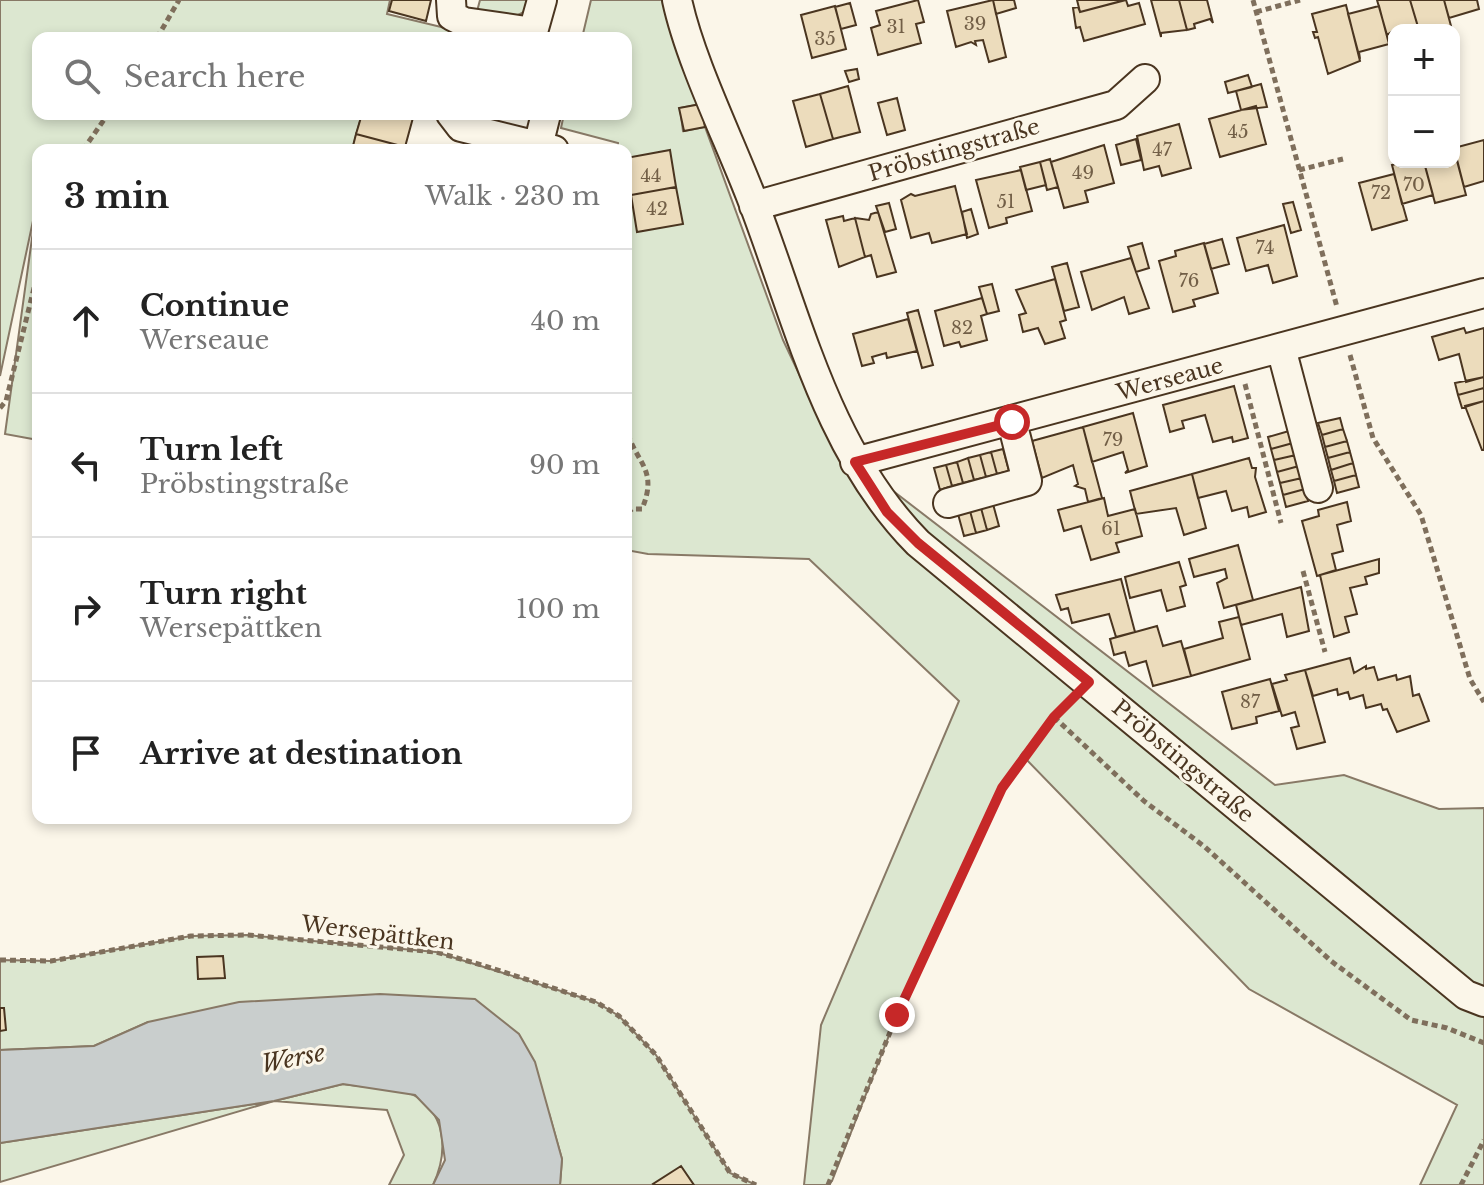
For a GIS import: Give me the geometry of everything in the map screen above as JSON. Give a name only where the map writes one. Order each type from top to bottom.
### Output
[{"type":"street","points":[[451,0],[452,16],[471,31]]},
{"type":"street","points":[[542,0],[544,32]]},
{"type":"street","name":"Pröbstingstraße","points":[[677,0],[821,388],[855,462],[887,512],[918,543],[1466,995],[1484,1002]]},
{"type":"street","name":"Pröbstingstraße","points":[[754,206],[1116,105],[1145,79]]},
{"type":"street","points":[[456,120],[461,127],[530,144]]},
{"type":"street","points":[[546,120],[546,144]]},
{"type":"street","name":"Werseaue","points":[[855,462],[1484,293]]},
{"type":"street","points":[[1281,348],[1318,488]]},
{"type":"street","points":[[948,503],[1027,481],[1012,422]]},
{"type":"path","points":[[160,32],[179,0]]},
{"type":"path","points":[[1253,0],[1373,438],[1421,515],[1470,679],[1484,702]]},
{"type":"path","points":[[1256,12],[1300,0]]},
{"type":"path","points":[[87,144],[104,120]]},
{"type":"path","points":[[1299,170],[1343,159]]},
{"type":"path","points":[[0,408],[6,401],[32,296]]},
{"type":"path","points":[[1239,360],[1281,523]]},
{"type":"path","points":[[632,439],[645,464],[650,489],[642,509],[632,509]]},
{"type":"path","points":[[1303,571],[1325,652]]},
{"type":"path","points":[[828,1185],[897,1015],[1002,788],[1054,717],[1089,682]]},
{"type":"path","points":[[1054,717],[1144,801],[1205,847],[1331,961],[1411,1020],[1447,1028],[1484,1043]]},
{"type":"path","name":"Wersepättken","points":[[0,960],[51,961],[191,936],[247,935],[436,952],[485,966],[596,1002],[619,1016],[656,1055],[730,1173],[756,1185]]},
{"type":"path","points":[[1461,1185],[1484,1140]]},
{"type":"green space","points":[[0,0],[390,0],[387,14],[462,32],[32,32],[32,120],[360,120],[354,144],[32,144],[32,226],[0,376]]},
{"type":"green space","points":[[480,0],[538,0],[517,16],[493,20],[475,19]]},
{"type":"green space","points":[[591,0],[664,0],[701,104],[680,108],[683,131],[705,127],[783,340],[826,431],[888,487],[1275,785],[1344,775],[1439,809],[1484,808],[1484,1185],[1420,1185],[1457,1105],[1249,989],[1023,756],[1002,789],[897,1015],[832,1181],[828,1185],[804,1185],[821,1025],[959,701],[809,559],[632,551],[632,144],[618,144],[561,128],[563,120],[632,120],[632,32],[583,32]]},
{"type":"green space","points":[[32,238],[32,439],[5,434]]},
{"type":"green space","points":[[247,935],[436,952],[596,1002],[619,1016],[656,1055],[730,1173],[756,1185],[560,1185],[562,1159],[549,1113],[148,1022],[94,1046],[0,1050],[0,960],[51,961],[191,936]]},
{"type":"green space","points":[[343,1084],[392,1090],[417,1097],[435,1115],[442,1138],[441,1162],[433,1185],[389,1185],[404,1155],[387,1110],[274,1101]]},
{"type":"green space","points":[[274,1101],[0,1182],[0,1143]]},
{"type":"water","name":"Werse","points":[[380,994],[475,999],[519,1034],[535,1062],[562,1159],[560,1185],[433,1185],[445,1160],[439,1120],[415,1095],[343,1084],[274,1101],[0,1143],[0,1050],[94,1046],[148,1022],[239,1002]]},
{"type":"building","points":[[392,0],[431,0],[426,21],[389,11]]},
{"type":"building","points":[[918,0],[924,22],[916,24],[921,43],[878,55],[871,28],[880,25],[876,11]]},
{"type":"building","points":[[993,0],[1014,0],[1016,8],[996,14]]},
{"type":"building","points":[[993,0],[1006,57],[989,62],[983,40],[975,41],[976,45],[971,42],[956,47],[947,11]]},
{"type":"building","points":[[1077,0],[1125,0],[1080,12]]},
{"type":"building","points":[[1126,0],[1128,6],[1139,3],[1145,24],[1084,41],[1080,27],[1076,28],[1073,8],[1078,7],[1080,12]]},
{"type":"building","points":[[1151,0],[1179,0],[1187,30],[1161,33],[1161,37]]},
{"type":"building","points":[[1179,0],[1207,0],[1213,23],[1210,19],[1187,30]]},
{"type":"building","points":[[1377,0],[1410,0],[1417,24],[1388,24],[1387,35]]},
{"type":"building","points":[[1410,0],[1444,0],[1450,24],[1417,24]]},
{"type":"building","points":[[1444,0],[1477,0],[1479,9],[1449,18]]},
{"type":"building","points":[[850,3],[856,25],[841,29],[835,7]]},
{"type":"building","points":[[1346,5],[1360,61],[1328,74],[1318,37],[1315,38],[1313,32],[1317,32],[1312,14]]},
{"type":"building","points":[[835,6],[846,49],[812,58],[801,15]]},
{"type":"building","points":[[1379,6],[1388,44],[1359,52],[1360,59],[1348,14]]},
{"type":"building","points":[[857,69],[859,79],[849,82],[845,71]]},
{"type":"building","points":[[1248,75],[1252,87],[1228,93],[1225,82]]},
{"type":"building","points":[[1261,84],[1267,107],[1241,110],[1236,91]]},
{"type":"building","points":[[848,86],[860,132],[833,139],[820,94]]},
{"type":"building","points":[[820,94],[833,139],[806,147],[793,101]]},
{"type":"building","points":[[897,98],[905,130],[887,135],[878,103]]},
{"type":"building","points":[[701,104],[705,127],[684,131],[679,108]]},
{"type":"building","points":[[1256,106],[1266,144],[1220,157],[1209,119]]},
{"type":"building","points":[[360,120],[412,120],[406,144],[356,134]]},
{"type":"building","points":[[1179,124],[1191,168],[1162,176],[1159,166],[1144,170],[1137,136]]},
{"type":"building","points":[[356,134],[394,144],[354,144]]},
{"type":"building","points":[[1136,139],[1141,160],[1121,165],[1116,145]]},
{"type":"building","points":[[1484,140],[1484,181],[1464,187],[1459,168],[1460,146]]},
{"type":"building","points":[[1104,145],[1114,183],[1085,191],[1088,202],[1064,208],[1051,162]]},
{"type":"building","points":[[670,150],[676,187],[632,195],[632,157]]},
{"type":"building","points":[[1050,159],[1058,187],[1047,190],[1040,162]]},
{"type":"building","points":[[1040,162],[1046,185],[1026,190],[1020,167]]},
{"type":"building","points":[[1393,168],[1426,168],[1433,195],[1402,204]]},
{"type":"building","points":[[1426,168],[1459,168],[1466,195],[1435,203]]},
{"type":"building","points":[[1021,170],[1032,211],[1006,218],[1007,223],[989,228],[976,180]]},
{"type":"building","points":[[1394,174],[1407,220],[1372,230],[1359,183]]},
{"type":"building","points":[[955,186],[967,234],[932,243],[929,233],[911,238],[901,200],[911,194],[915,196]]},
{"type":"building","points":[[676,187],[683,224],[637,232],[632,195]]},
{"type":"building","points":[[1293,202],[1301,230],[1291,233],[1283,204]]},
{"type":"building","points":[[889,203],[896,229],[885,232],[876,206]]},
{"type":"building","points":[[971,209],[978,234],[967,238],[962,212]]},
{"type":"building","points":[[878,212],[896,272],[877,277],[871,255],[865,257],[855,218],[869,220],[871,214]]},
{"type":"building","points":[[843,216],[844,221],[855,218],[865,257],[839,267],[826,220]]},
{"type":"building","points":[[1284,225],[1297,276],[1273,283],[1268,265],[1246,271],[1237,238]]},
{"type":"building","points":[[1222,239],[1229,264],[1211,269],[1204,244]]},
{"type":"building","points":[[1142,243],[1149,268],[1136,272],[1128,247]]},
{"type":"building","points":[[1204,243],[1218,293],[1193,300],[1195,306],[1173,312],[1159,261],[1176,256],[1175,251]]},
{"type":"building","points":[[1131,258],[1149,308],[1129,314],[1124,297],[1092,310],[1081,272]]},
{"type":"building","points":[[1067,263],[1079,307],[1064,311],[1052,267]]},
{"type":"building","points":[[1055,279],[1066,320],[1060,322],[1065,338],[1045,344],[1038,328],[1023,332],[1019,315],[1026,313],[1016,290]]},
{"type":"building","points":[[992,284],[999,311],[987,314],[979,287]]},
{"type":"building","points":[[982,298],[987,314],[981,316],[987,340],[961,347],[959,342],[944,346],[935,311]]},
{"type":"building","points":[[918,310],[933,365],[922,368],[907,313]]},
{"type":"building","points":[[908,319],[917,351],[887,358],[886,353],[872,357],[874,363],[862,366],[853,334]]},
{"type":"building","points":[[1464,328],[1466,333],[1484,328],[1484,377],[1466,382],[1459,354],[1439,360],[1432,337]]},
{"type":"building","points":[[1484,377],[1484,388],[1458,395],[1455,383]]},
{"type":"building","points":[[1234,386],[1248,438],[1233,442],[1232,437],[1213,442],[1205,415],[1182,421],[1184,428],[1170,432],[1163,405]]},
{"type":"building","points":[[1484,388],[1484,401],[1462,408],[1458,395]]},
{"type":"building","points":[[1484,401],[1484,450],[1482,450],[1465,406]]},
{"type":"building","points":[[1133,413],[1147,466],[1125,473],[1128,470],[1123,452],[1092,462],[1083,427]]},
{"type":"building","points":[[1340,418],[1343,429],[1322,435],[1318,423]]},
{"type":"building","points":[[1083,427],[1102,498],[1088,502],[1085,489],[1075,486],[1078,484],[1073,465],[1042,478],[1032,441]]},
{"type":"building","points":[[1343,429],[1347,441],[1325,447],[1322,435]]},
{"type":"building","points":[[1289,431],[1293,443],[1271,449],[1268,437]]},
{"type":"building","points":[[1347,441],[1350,452],[1328,458],[1325,447]]},
{"type":"building","points":[[1293,443],[1296,455],[1274,460],[1271,449]]},
{"type":"building","points":[[1003,449],[1009,471],[997,474],[991,452]]},
{"type":"building","points":[[991,452],[997,474],[986,477],[980,455]]},
{"type":"building","points":[[1350,452],[1353,463],[1331,470],[1328,458]]},
{"type":"building","points":[[980,455],[986,477],[974,480],[968,458]]},
{"type":"building","points":[[1296,455],[1299,466],[1277,472],[1274,460]]},
{"type":"building","points":[[968,458],[974,480],[963,483],[957,462]]},
{"type":"building","points":[[1249,458],[1252,468],[1256,468],[1255,477],[1266,512],[1249,517],[1247,507],[1232,511],[1226,491],[1198,498],[1192,474]]},
{"type":"building","points":[[957,462],[963,483],[952,486],[946,465]]},
{"type":"building","points":[[1353,463],[1356,475],[1334,481],[1331,470]]},
{"type":"building","points":[[946,465],[952,486],[940,490],[934,468]]},
{"type":"building","points":[[1299,466],[1302,478],[1280,483],[1277,472]]},
{"type":"building","points":[[1192,474],[1206,528],[1184,535],[1176,508],[1136,514],[1130,491]]},
{"type":"building","points":[[1356,475],[1359,487],[1337,493],[1334,481]]},
{"type":"building","points":[[1302,478],[1305,489],[1283,495],[1280,483]]},
{"type":"building","points":[[1305,489],[1308,501],[1286,507],[1283,495]]},
{"type":"building","points":[[1104,498],[1108,516],[1135,509],[1142,536],[1116,543],[1119,552],[1091,560],[1081,526],[1064,531],[1058,510]]},
{"type":"building","points":[[1347,502],[1351,521],[1337,525],[1343,551],[1332,554],[1336,570],[1317,576],[1302,521],[1319,516],[1318,510]]},
{"type":"building","points":[[993,504],[999,526],[987,530],[981,508]]},
{"type":"building","points":[[981,508],[987,530],[976,533],[970,511]]},
{"type":"building","points":[[970,511],[976,533],[964,536],[958,514]]},
{"type":"building","points":[[1238,545],[1253,600],[1224,608],[1217,583],[1227,578],[1225,569],[1194,577],[1189,559]]},
{"type":"building","points":[[1379,559],[1379,573],[1365,577],[1367,584],[1350,588],[1357,614],[1345,617],[1349,632],[1334,637],[1320,575]]},
{"type":"building","points":[[1179,562],[1186,585],[1180,587],[1185,606],[1167,611],[1161,590],[1130,598],[1125,577]]},
{"type":"building","points":[[1121,579],[1135,632],[1116,637],[1109,614],[1072,623],[1068,608],[1061,610],[1056,595]]},
{"type":"building","points":[[1301,587],[1309,631],[1287,637],[1282,614],[1241,625],[1236,605]]},
{"type":"building","points":[[1239,617],[1250,659],[1191,676],[1184,649],[1223,638],[1219,622]]},
{"type":"building","points":[[1157,626],[1163,646],[1181,641],[1191,676],[1153,686],[1146,661],[1129,666],[1125,652],[1114,655],[1110,639]]},
{"type":"building","points":[[1350,658],[1354,673],[1366,666],[1366,669],[1374,667],[1378,680],[1396,675],[1397,680],[1410,676],[1413,696],[1419,694],[1429,721],[1397,732],[1387,709],[1383,710],[1381,704],[1366,708],[1363,695],[1350,699],[1348,692],[1338,695],[1337,689],[1313,696],[1305,670]]},
{"type":"building","points":[[1305,670],[1325,742],[1297,749],[1291,728],[1299,726],[1295,712],[1282,716],[1272,684],[1287,680],[1285,675]]},
{"type":"building","points":[[1270,679],[1279,711],[1256,717],[1257,723],[1232,729],[1222,692]]},
{"type":"building","points":[[223,956],[225,978],[198,979],[197,957]]},
{"type":"building","points":[[0,1008],[4,1008],[6,1030],[0,1031]]},
{"type":"building","points":[[681,1166],[694,1185],[653,1184]]},
{"type":"route","points":[[897,1015],[1002,788],[1023,755],[1054,717],[1089,682],[918,543],[887,512],[855,462],[1012,422]]}]
